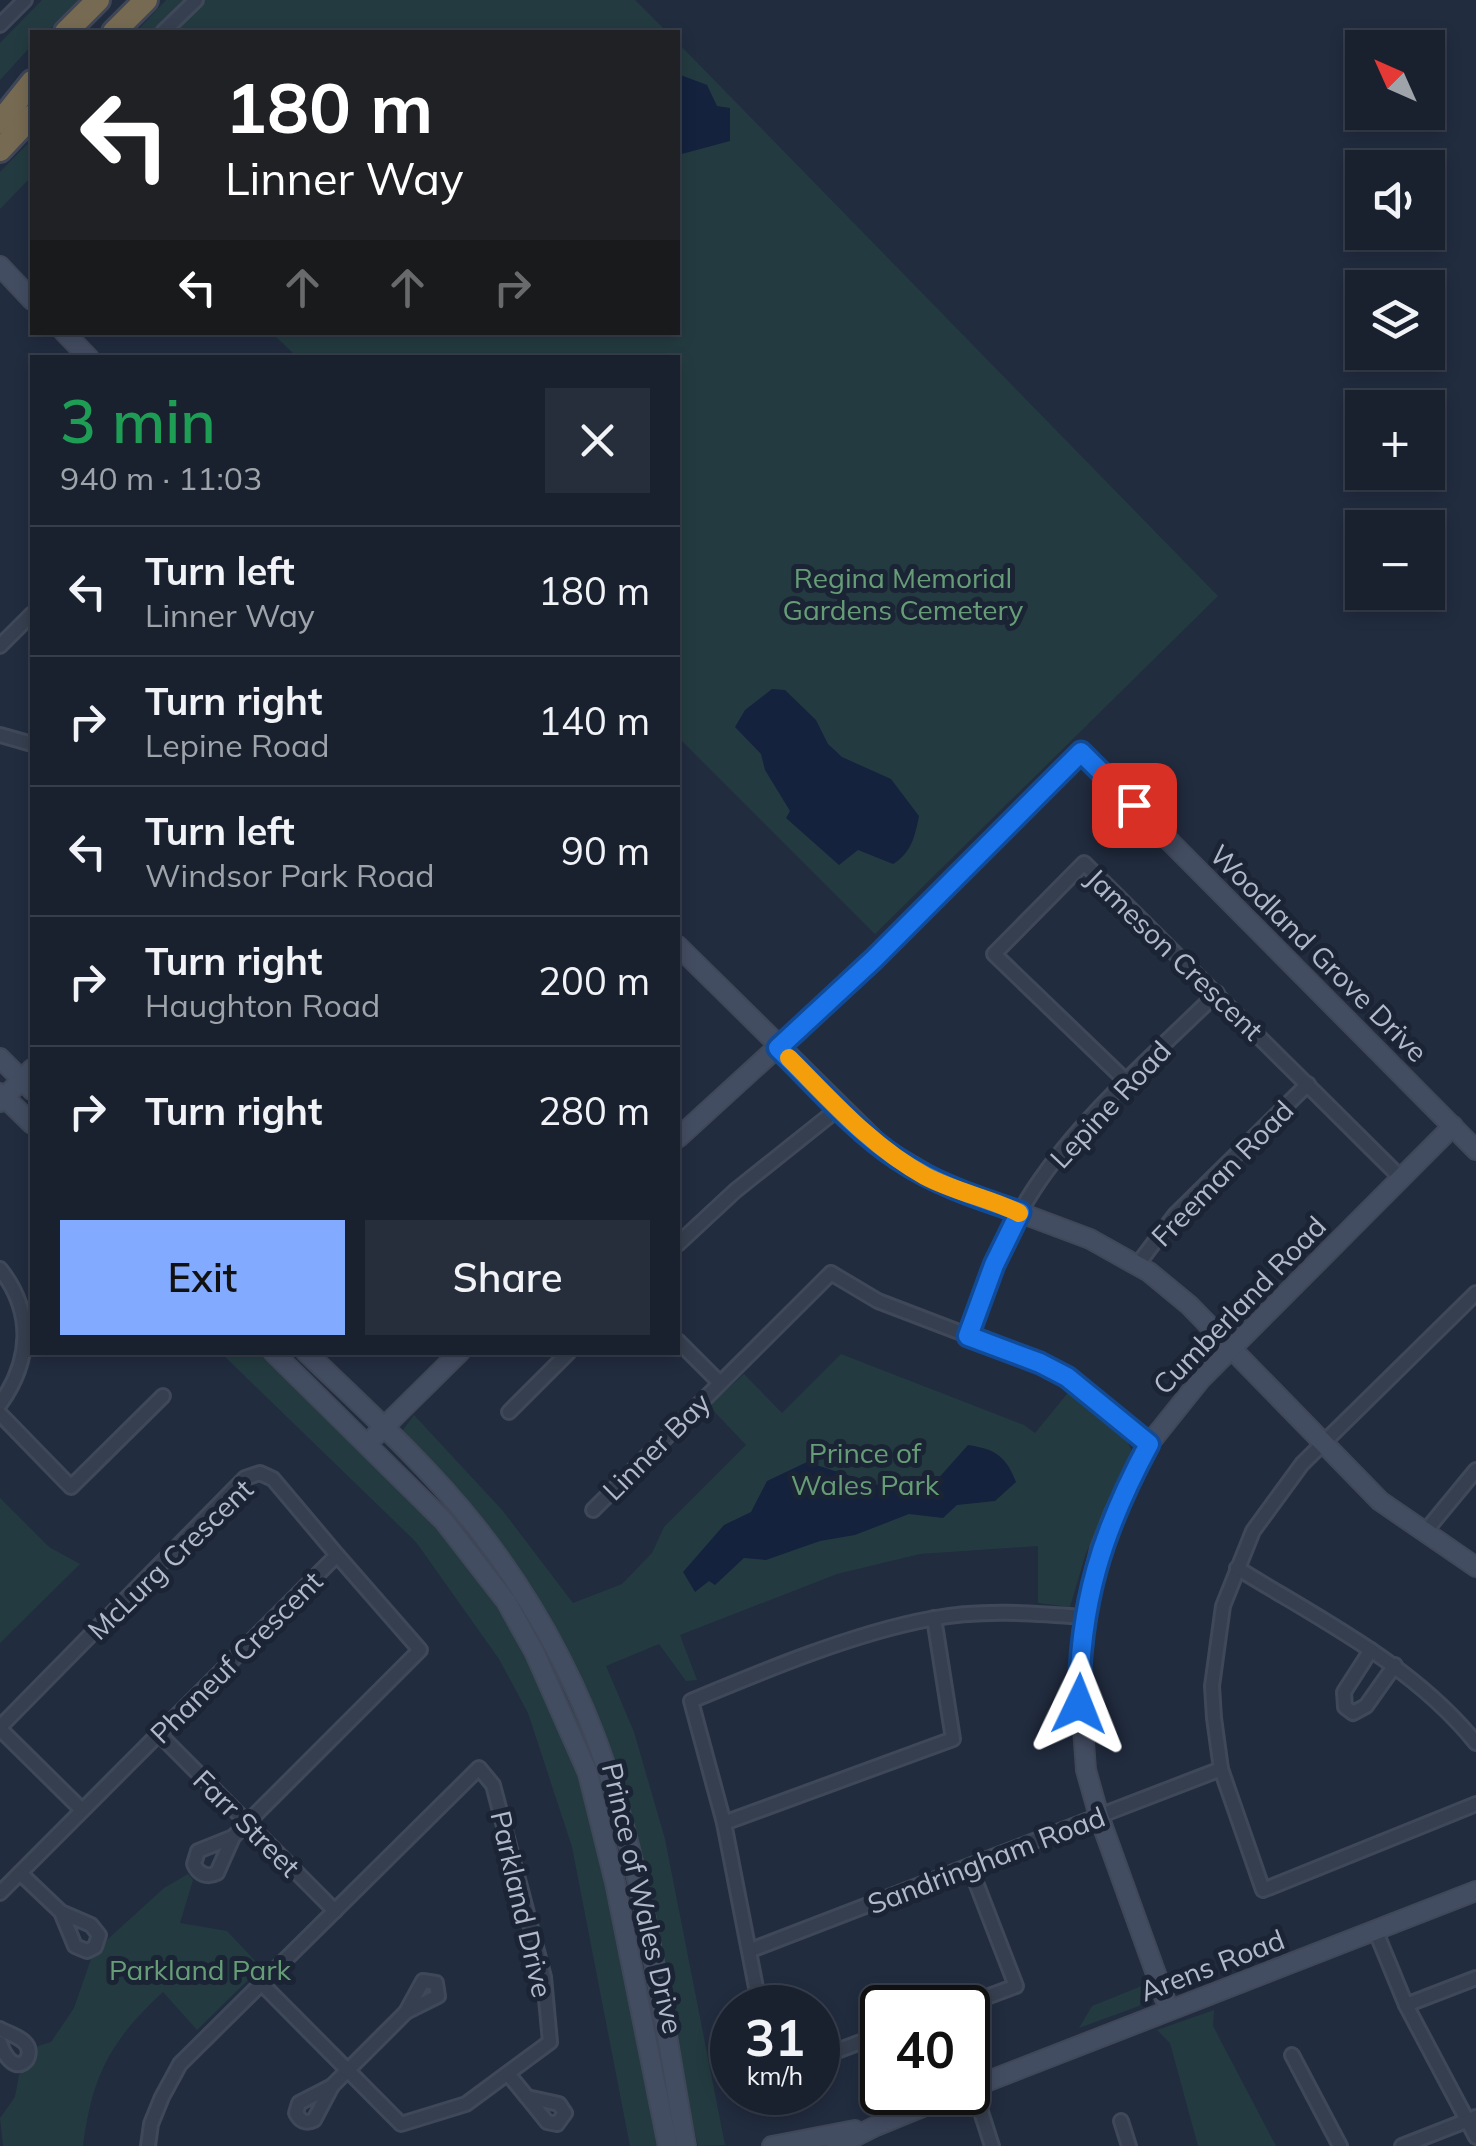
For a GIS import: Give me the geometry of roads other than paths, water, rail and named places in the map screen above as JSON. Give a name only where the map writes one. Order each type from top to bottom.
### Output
[{"type":"highway","points":[[116,30],[146,0]]},
{"type":"highway","points":[[71,30],[92,6]]},
{"type":"highway","points":[[0,102],[30,70]]},
{"type":"highway","points":[[0,122],[30,84]]},
{"type":"highway","points":[[0,150],[30,118]]},
{"type":"street","points":[[0,25],[25,0]]},
{"type":"street","points":[[165,30],[196,0]]},
{"type":"street","points":[[0,266],[30,298]]},
{"type":"street","points":[[67,335],[86,355]]},
{"type":"street","points":[[0,646],[30,616]]},
{"type":"street","points":[[0,735],[30,743]]},
{"type":"street","name":"Woodland Grove Drive","points":[[778,1048],[874,959],[1081,752],[1476,1150]]},
{"type":"street","name":"Jameson Crescent","points":[[1127,1082],[994,954],[1084,863],[1401,1178]]},
{"type":"street","points":[[680,948],[868,1137],[912,1168],[957,1190],[1090,1240],[1138,1264],[1176,1293],[1380,1501],[1476,1567]]},
{"type":"street","name":"Lepine Road","points":[[968,1336],[994,1265],[1020,1212],[1058,1155],[1217,993]]},
{"type":"street","points":[[680,1136],[778,1048]]},
{"type":"street","points":[[0,1058],[29,1079],[2,1098],[30,1122]]},
{"type":"street","name":"Freeman Road","points":[[1138,1264],[1176,1215],[1308,1084]]},
{"type":"street","points":[[680,1242],[735,1191],[839,1108]]},
{"type":"street","name":"Cumberland Road","points":[[1169,2010],[1099,1816],[1081,1734],[1079,1672],[1084,1617],[1108,1527],[1149,1444],[1230,1347],[1453,1126]]},
{"type":"street","points":[[0,1268],[16,1294],[30,1332],[23,1362],[0,1404]]},
{"type":"street","name":"Linner Bay","points":[[593,1510],[831,1273],[878,1301],[968,1336]]},
{"type":"street","points":[[1476,1293],[1322,1444],[1273,1501],[1253,1531],[1223,1606],[1212,1686],[1221,1769],[1263,1890],[1476,1804]]},
{"type":"street","points":[[968,1336],[1067,1377],[1149,1444]]},
{"type":"street","points":[[680,1343],[720,1383]]},
{"type":"street","name":"Prince of Wales Drive","points":[[275,1355],[368,1443],[476,1559],[506,1601],[558,1701],[588,1773],[615,1882],[668,2146]]},
{"type":"street","name":"Prince of Wales Drive","points":[[309,1355],[476,1527],[542,1626],[579,1696],[606,1768],[630,1854],[686,2146]]},
{"type":"street","points":[[368,1443],[457,1355]]},
{"type":"street","points":[[509,1412],[566,1355]]},
{"type":"street","points":[[0,1414],[71,1486],[163,1396]]},
{"type":"street","points":[[1424,1533],[1476,1470]]},
{"type":"street","name":"McLurg Crescent","points":[[0,1728],[246,1478],[260,1473],[273,1479],[337,1556]]},
{"type":"street","name":"Phaneuf Crescent","points":[[0,1893],[337,1556],[420,1650],[247,1823]]},
{"type":"street","points":[[1237,1568],[1394,1665],[1459,1722],[1476,1743]]},
{"type":"street","points":[[756,1985],[724,1823],[690,1701],[882,1629],[934,1618],[1030,1613],[1084,1617]]},
{"type":"street","points":[[724,1823],[953,1740],[934,1618]]},
{"type":"street","points":[[1371,1650],[1344,1692],[1346,1707],[1354,1713],[1366,1706],[1394,1665]]},
{"type":"street","points":[[0,1728],[82,1810]]},
{"type":"street","name":"Farr Street","points":[[159,1734],[335,1910]]},
{"type":"street","name":"Parkland Drive","points":[[148,2146],[151,2124],[180,2064],[260,1983],[479,1768],[493,1785],[544,1977],[550,2042],[466,2104],[401,2124],[260,1983]]},
{"type":"street","name":"Sandringham Road","points":[[750,1950],[1221,1769]]},
{"type":"street","points":[[233,1837],[247,1823]]},
{"type":"street","points":[[970,1867],[1016,1986],[990,1996]]},
{"type":"street","points":[[20,1873],[61,1912]]},
{"type":"street","name":"Arens Road","points":[[990,2080],[1476,1891]]},
{"type":"street","points":[[1376,1932],[1406,2006],[1471,2119],[1476,2136]]},
{"type":"street","points":[[1406,2006],[1476,1978]]},
{"type":"street","points":[[332,2086],[406,2012]]},
{"type":"street","points":[[0,2029],[26,2044],[27,2060],[16,2065],[8,2062],[0,2042]]},
{"type":"street","points":[[1292,2055],[1340,2146]]},
{"type":"street","points":[[508,2074],[527,2097]]},
{"type":"street","name":"Arens Road","points":[[836,2146],[903,2115]]},
{"type":"street","points":[[978,2115],[992,2146]]},
{"type":"street","points":[[1402,2146],[1471,2119]]},
{"type":"street","points":[[1122,2121],[1130,2146]]},
{"type":"street","name":"Arens Road","points":[[772,2146],[876,2126]]},
{"type":"water","points":[[680,75],[707,85],[717,106],[730,108],[730,141],[680,154]]},
{"type":"water","points":[[772,689],[785,690],[816,720],[828,744],[842,757],[891,779],[919,816],[911,844],[899,860],[893,864],[858,850],[839,865],[786,818],[790,811],[765,770],[761,754],[735,727],[745,710]]},
{"type":"water","points":[[968,1445],[998,1455],[1012,1473],[1016,1482],[995,1501],[957,1505],[943,1518],[909,1514],[855,1535],[820,1541],[766,1560],[744,1558],[715,1585],[709,1581],[695,1592],[683,1572],[724,1525],[751,1512],[767,1481],[807,1462],[906,1494],[928,1490]]},
{"type":"park label","name":"Regina Memorial Gardens Cemetery","points":[[903,593]]},
{"type":"park label","name":"Prince of Wales Park","points":[[865,1468]]},
{"type":"park label","name":"Parkland Park","points":[[200,1969]]}]
